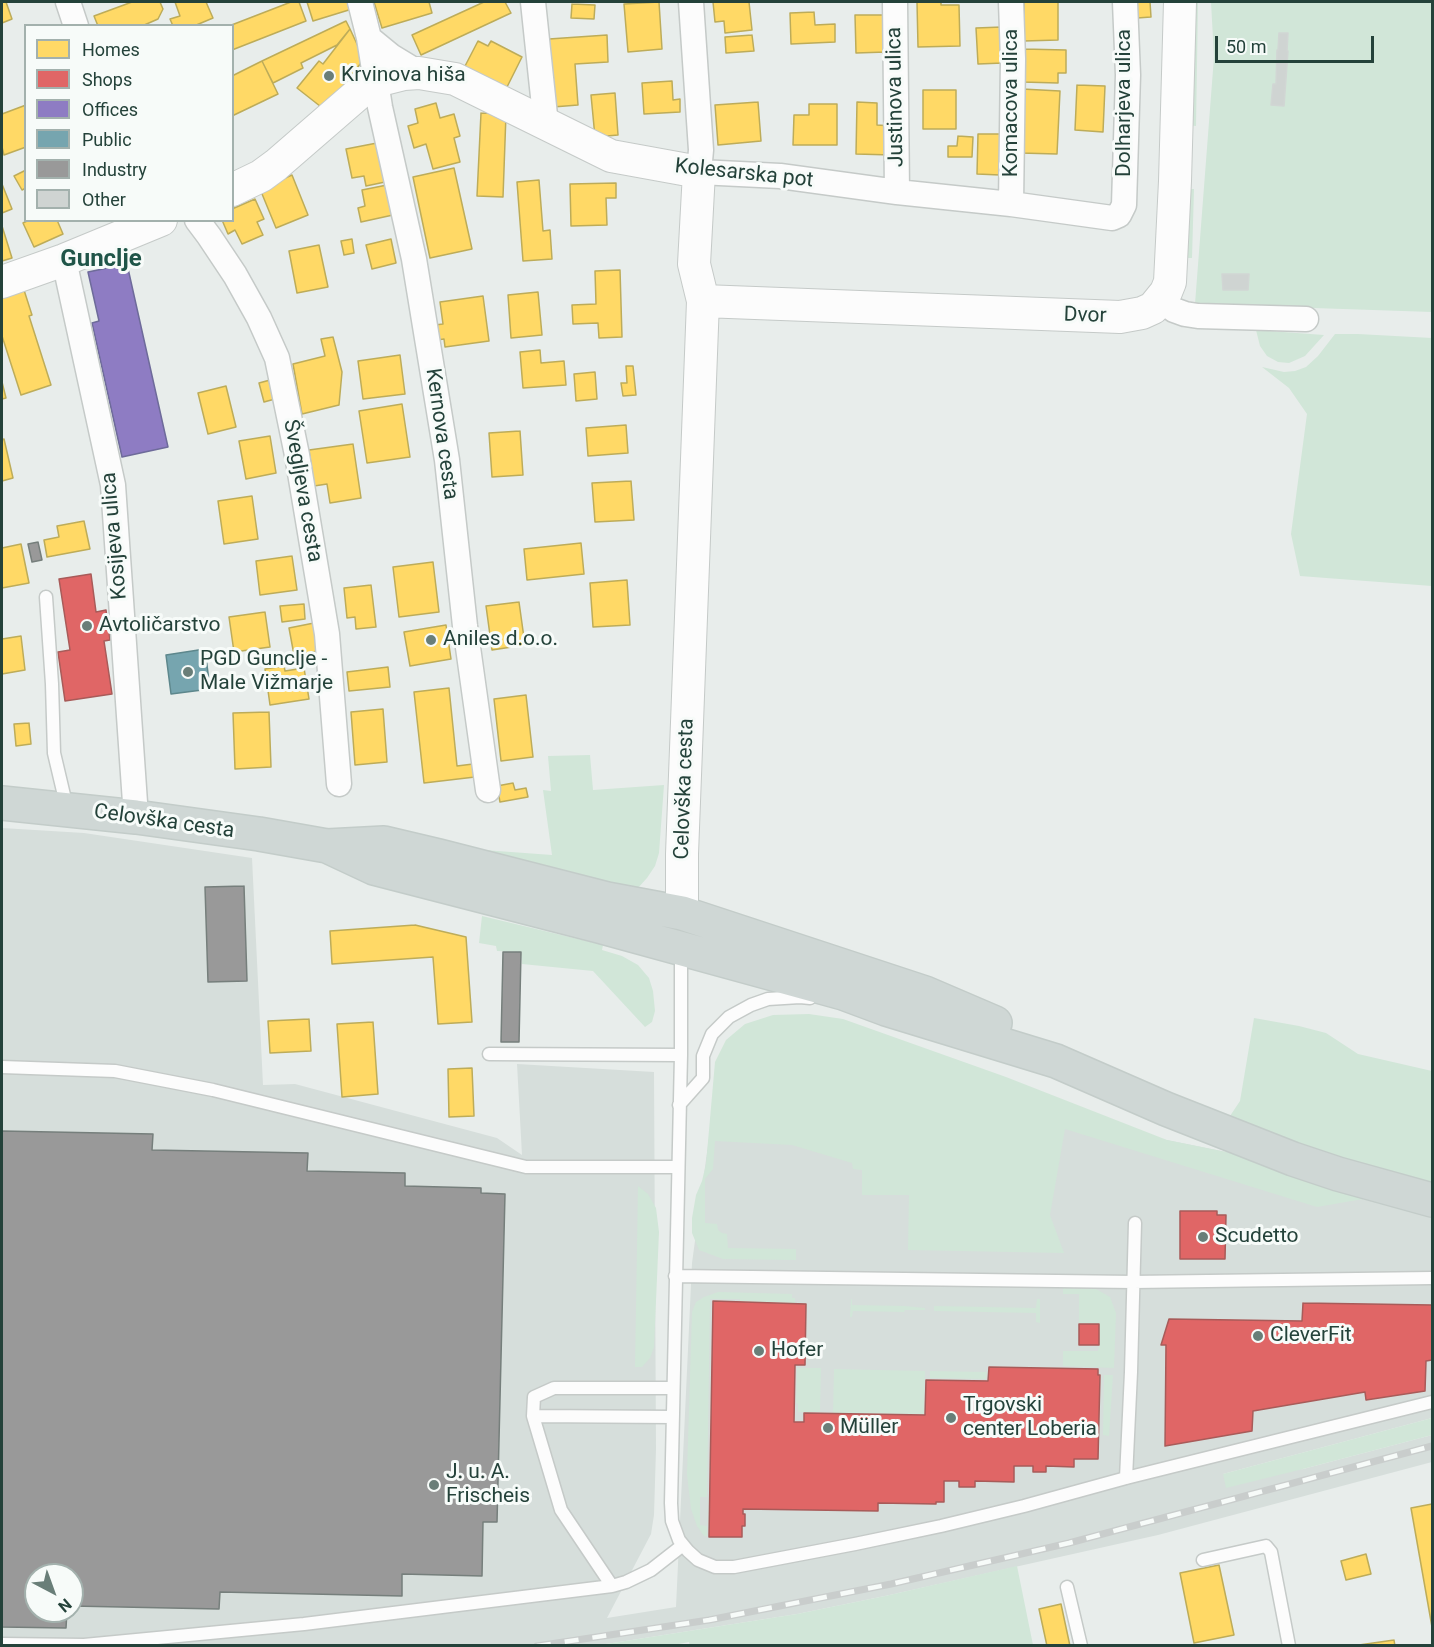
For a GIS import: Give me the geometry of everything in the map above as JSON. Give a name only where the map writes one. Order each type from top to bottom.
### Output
[{"type":"main road","name":"Celovška cesta","points":[[2,803],[136,817],[327,846],[384,843],[607,899],[682,913]]},
{"type":"main road","name":"Celovška cesta","points":[[327,846],[374,868],[843,993],[886,1009],[1056,1061]]},
{"type":"main road","points":[[681,948],[682,913],[925,993],[1019,1034],[1056,1061],[1166,1108],[1293,1159],[1432,1200]]},
{"type":"street","points":[[68,2],[75,24]]},
{"type":"street","name":"Kernova cesta","points":[[360,2],[369,38],[380,107],[414,259],[445,448],[465,626],[489,790]]},
{"type":"street","points":[[533,2],[546,125]]},
{"type":"street","points":[[691,2],[701,150],[699,172]]},
{"type":"street","name":"Justinova ulica","points":[[895,2],[897,192]]},
{"type":"street","name":"Komacova ulica","points":[[1011,2],[1013,59],[1011,204]]},
{"type":"street","name":"Dolharjeva ulica","points":[[1125,2],[1128,75],[1125,205]]},
{"type":"street","points":[[1180,2],[1170,282],[1161,300],[1174,310],[1198,316],[1306,319]]},
{"type":"street","points":[[369,38],[391,56],[419,73]]},
{"type":"street","name":"Kolesarska pot","points":[[376,81],[419,73],[455,79],[611,156],[699,172],[780,176],[1112,218],[1119,215],[1125,205]]},
{"type":"street","points":[[234,189],[261,176],[276,165],[376,81]]},
{"type":"street","name":"Celovška cesta","points":[[682,913],[682,854],[704,301],[694,264],[699,172]]},
{"type":"street","points":[[2,282],[158,222]]},
{"type":"street","name":"Švegljeva cesta","points":[[198,222],[235,275],[259,318],[277,358],[297,455],[327,634],[339,784]]},
{"type":"street","name":"Kosijeva ulica","points":[[64,260],[113,485],[136,817]]},
{"type":"street","name":"Dvor","points":[[704,301],[1120,317],[1142,313],[1153,308],[1161,300]]},
{"type":"lane","points":[[46,597],[54,753],[67,809]]},
{"type":"lane","points":[[681,948],[681,1055],[671,1512],[675,1531],[683,1545],[694,1557],[715,1567],[734,1567],[855,1544],[1024,1506],[1125,1478],[1432,1402]]},
{"type":"lane","points":[[679,1105],[703,1078],[703,1056],[711,1034],[729,1017],[768,999],[800,997],[818,1000]]},
{"type":"lane","points":[[847,1007],[867,1013],[886,1009]]},
{"type":"lane","points":[[489,1054],[681,1055]]},
{"type":"lane","points":[[2,1067],[115,1071],[213,1090],[526,1167],[677,1167]]},
{"type":"lane","points":[[1125,1478],[1131,1372],[1135,1223]]},
{"type":"lane","points":[[675,1276],[1133,1282],[1432,1278]]},
{"type":"lane","points":[[612,1586],[561,1510],[533,1416],[534,1397],[554,1388],[673,1388]]},
{"type":"lane","points":[[533,1416],[673,1417]]},
{"type":"lane","points":[[2,1644],[84,1645],[304,1624],[612,1586],[651,1570],[683,1545]]},
{"type":"lane","points":[[1203,1560],[1266,1546],[1271,1552],[1289,1646]]},
{"type":"lane","points":[[1066,1587],[1081,1646]]},
{"type":"shaded area","points":[[2,828],[84,833],[252,858],[263,1085],[295,1084],[497,1138],[522,1155],[517,1064],[654,1072],[656,1449],[654,1515],[651,1534],[607,1618],[676,1607],[692,1263],[719,1064],[1167,1140],[1246,1156],[1363,1199],[1432,1217],[1432,1418],[1223,1474],[1303,1469],[1432,1435],[1432,1462],[1158,1535],[885,1596],[797,1614],[600,1645],[2,1645]]},
{"type":"green space","points":[[1191,2],[1198,2],[1196,126],[1187,125]]},
{"type":"green space","points":[[1211,2],[1432,2],[1432,312],[1195,304],[1214,57]]},
{"type":"green space","points":[[1185,189],[1194,189],[1192,258],[1184,258]]},
{"type":"green space","points":[[1256,330],[1324,335],[1305,356],[1289,363],[1278,362],[1267,356],[1260,346]]},
{"type":"green space","points":[[1335,334],[1432,338],[1432,586],[1300,576],[1291,534],[1307,414],[1289,388],[1262,367],[1284,372],[1306,367]]},
{"type":"green space","points":[[590,755],[593,790],[664,785],[659,853],[655,866],[637,889],[429,846],[552,855],[543,790],[551,791],[548,756]]},
{"type":"green space","points":[[482,916],[603,945],[602,950],[622,956],[638,965],[649,978],[653,991],[655,1011],[652,1022],[645,1027],[593,971],[522,964],[521,952],[497,951],[496,946],[479,943]]},
{"type":"green space","points":[[809,1014],[843,1019],[1006,1077],[1167,1140],[1246,1156],[1363,1199],[1317,1207],[1065,1129],[1050,1215],[1064,1253],[908,1250],[909,1195],[862,1195],[862,1170],[853,1169],[852,1163],[792,1145],[715,1141],[713,1169],[705,1179],[705,1223],[717,1224],[718,1230],[727,1234],[728,1248],[796,1249],[796,1260],[723,1259],[699,1250],[692,1233],[692,1218],[696,1195],[706,1164],[715,1062],[726,1040],[745,1024],[773,1015]]},
{"type":"green space","points":[[1254,1018],[1326,1033],[1358,1054],[1432,1071],[1432,1187],[1398,1179],[1228,1119],[1240,1101]]},
{"type":"green space","points":[[638,1186],[648,1194],[656,1208],[659,1232],[654,1347],[650,1358],[642,1367],[635,1367]]},
{"type":"green space","points":[[1063,1288],[1096,1289],[1110,1297],[1116,1313],[1114,1368],[1063,1366],[1063,1351],[1098,1351],[1099,1324],[1079,1324],[1079,1294],[1063,1294]]},
{"type":"green space","points":[[718,1292],[792,1294],[795,1303],[710,1299],[707,1497],[700,1497],[700,1525],[707,1526],[707,1536],[704,1536],[697,1526],[691,1509],[687,1474],[692,1312],[696,1302]]},
{"type":"green space","points":[[851,1299],[852,1305],[904,1306],[925,1308],[925,1310],[853,1311],[850,1317]]},
{"type":"green space","points":[[1037,1299],[1040,1299],[1040,1323],[1036,1322],[1036,1313],[934,1311],[934,1306],[1036,1308]]},
{"type":"green space","points":[[797,1368],[821,1368],[820,1412],[798,1412]]},
{"type":"green space","points":[[834,1369],[925,1371],[924,1414],[833,1413]]},
{"type":"green space","points":[[930,1371],[987,1372],[986,1379],[930,1378]]},
{"type":"green space","points":[[1104,1375],[1113,1375],[1109,1436],[1103,1435]]},
{"type":"green space","points":[[1432,1418],[1432,1435],[1226,1488],[1223,1474]]},
{"type":"green space","points":[[1017,1566],[1033,1645],[690,1646],[689,1642],[668,1646],[600,1645],[797,1614]]},
{"type":"building: Homes","points":[[2,2],[6,2],[12,19],[2,23]]},
{"type":"building: Homes","points":[[132,2],[160,2],[163,9],[158,19],[147,24],[97,24],[94,16]]},
{"type":"building: Homes","points":[[175,2],[206,2],[213,18],[199,24],[172,24],[170,19],[180,16]]},
{"type":"building: Homes","points":[[291,2],[299,2],[306,21],[234,49],[234,24]]},
{"type":"building: Homes","points":[[307,2],[349,2],[352,9],[313,21]]},
{"type":"building: Homes","points":[[374,2],[429,2],[432,13],[382,28]]},
{"type":"building: Homes","points":[[484,2],[505,2],[511,13],[421,55],[412,35]]},
{"type":"building: Homes","points":[[659,2],[662,49],[628,52],[624,4]]},
{"type":"building: Homes","points":[[713,2],[749,2],[752,30],[725,33],[724,21],[715,22]]},
{"type":"building: Homes","points":[[917,2],[959,5],[960,46],[918,47]]},
{"type":"building: Homes","points":[[1024,2],[1058,2],[1058,40],[1024,41]]},
{"type":"building: Homes","points":[[1136,2],[1150,2],[1151,17],[1137,18]]},
{"type":"building: Homes","points":[[572,4],[595,5],[594,19],[571,18]]},
{"type":"building: Homes","points":[[814,12],[815,25],[835,24],[835,42],[791,44],[790,13]]},
{"type":"building: Homes","points":[[855,15],[885,15],[886,52],[856,53]]},
{"type":"building: Homes","points":[[346,21],[350,29],[337,45],[301,63],[303,68],[273,83],[262,61]]},
{"type":"building: Homes","points":[[1002,27],[1003,63],[978,64],[976,28]]},
{"type":"building: Homes","name":"Krvinova hiša","points":[[350,29],[364,59],[325,110],[297,88],[319,61],[323,64]]},
{"type":"building: Homes","points":[[607,35],[608,62],[575,64],[578,105],[553,107],[549,39]]},
{"type":"building: Homes","points":[[752,35],[754,51],[726,53],[725,37]]},
{"type":"building: Homes","points":[[478,41],[488,46],[491,41],[522,57],[506,89],[464,68]]},
{"type":"building: Homes","points":[[1023,49],[1066,50],[1066,73],[1058,73],[1058,83],[1022,82]]},
{"type":"building: Homes","points":[[262,61],[278,94],[234,115],[234,75]]},
{"type":"building: Homes","points":[[672,81],[673,100],[680,99],[680,112],[644,114],[642,83]]},
{"type":"building: Homes","points":[[1077,85],[1105,86],[1103,132],[1075,130]]},
{"type":"building: Homes","points":[[1022,89],[1060,91],[1057,154],[1020,153]]},
{"type":"building: Homes","points":[[923,90],[956,90],[956,129],[923,129]]},
{"type":"building: Homes","points":[[615,93],[618,135],[595,137],[591,95]]},
{"type":"building: Homes","points":[[758,102],[761,141],[718,145],[715,105]]},
{"type":"building: Homes","points":[[857,102],[877,103],[877,125],[892,126],[892,155],[856,154]]},
{"type":"building: Homes","points":[[436,103],[440,118],[454,114],[460,136],[454,138],[460,162],[433,169],[426,144],[414,148],[408,126],[418,123],[415,109]]},
{"type":"building: Homes","points":[[809,104],[837,104],[837,145],[793,145],[794,115],[809,115]]},
{"type":"building: Homes","points":[[24,106],[24,148],[4,155],[2,147],[2,114]]},
{"type":"building: Homes","points":[[481,113],[506,114],[503,197],[477,196]]},
{"type":"building: Homes","points":[[978,134],[1002,134],[1000,175],[977,174]]},
{"type":"building: Homes","points":[[958,136],[973,137],[972,157],[948,157],[948,146],[957,146]]},
{"type":"building: Homes","points":[[377,143],[385,182],[366,186],[364,176],[352,178],[346,149]]},
{"type":"building: Homes","points":[[454,168],[472,249],[430,258],[413,177]]},
{"type":"building: Homes","points":[[24,171],[24,189],[22,190],[14,176]]},
{"type":"building: Homes","points":[[292,175],[308,215],[276,228],[260,189]]},
{"type":"building: Homes","points":[[539,180],[543,231],[550,230],[552,259],[523,261],[517,182]]},
{"type":"building: Homes","points":[[616,183],[616,198],[606,198],[607,225],[571,226],[570,184]]},
{"type":"building: Homes","points":[[2,184],[12,209],[2,213]]},
{"type":"building: Homes","points":[[387,185],[393,215],[361,222],[358,208],[365,206],[362,190]]},
{"type":"building: Homes","points":[[255,199],[264,219],[257,222],[263,235],[242,244],[235,230],[228,234],[223,222],[234,222],[234,208]]},
{"type":"building: Homes","points":[[58,222],[63,234],[34,247],[23,223]]},
{"type":"building: Homes","points":[[2,226],[12,258],[2,261]]},
{"type":"building: Homes","points":[[352,239],[354,253],[344,255],[341,241]]},
{"type":"building: Homes","points":[[391,239],[396,263],[372,269],[366,245]]},
{"type":"building: Homes","points":[[319,245],[328,287],[297,293],[289,251]]},
{"type":"building: Homes","points":[[620,270],[622,337],[599,338],[598,323],[573,324],[572,305],[596,304],[595,271]]},
{"type":"building: Homes","points":[[24,290],[32,315],[29,316],[51,385],[21,395],[2,336],[2,297]]},
{"type":"building: Homes","points":[[538,292],[542,335],[511,338],[508,295]]},
{"type":"building: Homes","points":[[483,296],[489,341],[445,347],[444,339],[437,340],[435,325],[443,324],[440,302]]},
{"type":"building: Homes","points":[[333,337],[342,372],[339,405],[302,414],[293,364],[325,356],[321,339]]},
{"type":"building: Homes","points":[[540,350],[541,363],[564,361],[566,385],[523,388],[520,352]]},
{"type":"building: Homes","points":[[400,355],[405,394],[363,399],[358,361]]},
{"type":"building: Homes","points":[[626,366],[633,366],[636,395],[623,396],[621,383],[627,383]]},
{"type":"building: Homes","points":[[595,372],[597,399],[576,401],[574,374]]},
{"type":"building: Homes","points":[[270,380],[275,399],[264,402],[259,383]]},
{"type":"building: Homes","points":[[2,382],[6,398],[2,399]]},
{"type":"building: Homes","points":[[226,386],[236,427],[208,434],[198,393]]},
{"type":"building: Homes","points":[[402,404],[410,457],[367,463],[359,411]]},
{"type":"building: Homes","points":[[626,425],[628,453],[588,456],[586,428]]},
{"type":"building: Homes","points":[[520,431],[523,475],[492,477],[489,433]]},
{"type":"building: Homes","points":[[270,436],[276,473],[246,479],[239,441]]},
{"type":"building: Homes","points":[[4,439],[13,478],[2,481],[2,440]]},
{"type":"building: Homes","points":[[353,444],[361,498],[330,503],[327,484],[314,486],[309,450]]},
{"type":"building: Homes","points":[[631,481],[634,520],[595,522],[592,483]]},
{"type":"building: Homes","points":[[252,496],[258,539],[224,544],[218,501]]},
{"type":"building: Homes","points":[[84,521],[90,549],[47,557],[44,540],[59,537],[57,526]]},
{"type":"building: Homes","points":[[581,543],[584,574],[527,580],[524,549]]},
{"type":"building: Homes","points":[[21,544],[29,583],[2,588],[2,548]]},
{"type":"building: Homes","points":[[292,556],[297,590],[260,595],[256,561]]},
{"type":"building: Homes","points":[[433,562],[439,612],[399,617],[393,567]]},
{"type":"building: Homes","points":[[627,580],[630,625],[593,627],[590,583]]},
{"type":"building: Homes","points":[[371,585],[376,627],[356,629],[355,617],[347,618],[344,588]]},
{"type":"building: Homes","points":[[519,602],[525,645],[492,650],[486,606]]},
{"type":"building: Homes","points":[[304,604],[305,619],[282,622],[280,606]]},
{"type":"building: Homes","points":[[265,612],[270,647],[234,652],[229,617]]},
{"type":"building: Homes","points":[[314,623],[318,651],[294,655],[289,628]]},
{"type":"building: Homes","points":[[446,625],[451,659],[410,666],[404,632]]},
{"type":"building: Homes","points":[[21,636],[25,670],[2,674],[2,639]]},
{"type":"building: Homes","points":[[284,666],[285,671],[304,668],[309,699],[270,705],[265,669]]},
{"type":"building: Homes","points":[[388,667],[390,687],[349,691],[347,672]]},
{"type":"building: Homes","points":[[449,688],[457,766],[473,764],[475,777],[424,783],[414,692]]},
{"type":"building: Homes","points":[[526,695],[533,757],[501,761],[494,699]]},
{"type":"building: Homes","points":[[383,709],[387,762],[355,765],[351,712]]},
{"type":"building: Homes","points":[[269,712],[271,767],[235,769],[233,713]]},
{"type":"building: Homes","points":[[29,723],[31,744],[16,746],[14,724]]},
{"type":"building: Homes","points":[[513,783],[515,790],[526,788],[528,797],[500,802],[497,786]]},
{"type":"building: Homes","points":[[415,925],[466,937],[472,1022],[438,1024],[433,957],[332,964],[330,931]]},
{"type":"building: Homes","points":[[309,1019],[311,1051],[270,1053],[268,1021]]},
{"type":"building: Homes","points":[[373,1022],[378,1094],[342,1097],[337,1024]]},
{"type":"building: Homes","points":[[472,1068],[474,1116],[449,1117],[448,1069]]},
{"type":"building: Homes","points":[[1432,1504],[1432,1627],[1411,1508]]},
{"type":"building: Homes","points":[[1366,1554],[1371,1574],[1346,1580],[1341,1561]]},
{"type":"building: Homes","points":[[1219,1565],[1234,1635],[1194,1643],[1180,1573]]},
{"type":"building: Homes","points":[[1061,1604],[1070,1646],[1047,1646],[1039,1609]]},
{"type":"building: Homes","points":[[1394,1640],[1395,1646],[1352,1646]]},
{"type":"building: Shops","name":"Avtoličarstvo","points":[[91,574],[96,612],[106,610],[110,640],[104,641],[112,694],[65,701],[58,652],[70,650],[59,579]]},
{"type":"building: Shops","name":"Scudetto","points":[[1180,1211],[1217,1211],[1217,1215],[1226,1215],[1225,1259],[1180,1259]]},
{"type":"building: Shops","name":"Trgovski center Loberia","points":[[713,1301],[806,1304],[805,1365],[795,1365],[794,1422],[804,1422],[804,1413],[925,1415],[926,1380],[988,1381],[989,1367],[1098,1369],[1098,1375],[1100,1375],[1098,1459],[1074,1459],[1074,1467],[1046,1466],[1046,1472],[1033,1472],[1033,1466],[1014,1466],[1014,1482],[975,1481],[975,1487],[959,1487],[959,1481],[944,1481],[944,1502],[936,1502],[936,1504],[878,1503],[878,1511],[743,1509],[745,1526],[742,1526],[742,1537],[709,1537]]},
{"type":"building: Shops","points":[[1303,1303],[1432,1305],[1432,1360],[1426,1361],[1425,1391],[1366,1400],[1365,1392],[1253,1411],[1252,1431],[1165,1446],[1166,1345],[1161,1345],[1169,1319],[1302,1321]]},
{"type":"building: Shops","points":[[1079,1324],[1099,1324],[1099,1345],[1079,1345]]},
{"type":"building: Offices","points":[[127,264],[168,447],[122,457],[92,323],[99,321],[88,272]]},
{"type":"building: Public","name":"PGD Gunclje - Male Vižmarje","points":[[205,649],[210,689],[171,694],[166,655]]},
{"type":"building: Industry","points":[[38,542],[42,560],[32,562],[28,544]]},
{"type":"building: Industry","points":[[244,886],[247,981],[208,982],[205,887]]},
{"type":"building: Industry","points":[[503,952],[521,952],[519,1042],[501,1042]]},
{"type":"building: Industry","points":[[2,1131],[153,1134],[152,1150],[308,1153],[307,1171],[405,1173],[405,1186],[481,1188],[481,1193],[505,1194],[497,1522],[483,1522],[482,1576],[402,1574],[402,1596],[220,1592],[219,1609],[84,1606],[84,1563],[24,1563],[24,1623],[66,1623],[66,1628],[2,1627]]},
{"type":"building: Other","points":[[1279,33],[1288,33],[1284,106],[1271,105],[1273,84],[1276,84]]},
{"type":"building: Other","points":[[1222,274],[1249,274],[1248,290],[1223,290]]},
{"type":"railway","points":[[537,1646],[709,1620],[891,1584],[1069,1543],[1432,1446]]},
{"type":"place","name":"Krvinova hiša","points":[[329,76]]},
{"type":"place","name":"Avtoličarstvo","points":[[87,626]]},
{"type":"place","name":"Aniles d.o.o.","points":[[431,640]]},
{"type":"place","name":"PGD Gunclje - Male Vižmarje","points":[[188,672]]},
{"type":"place","name":"Scudetto","points":[[1203,1237]]},
{"type":"place","name":"CleverFit","points":[[1258,1336]]},
{"type":"place","name":"Hofer","points":[[759,1351]]},
{"type":"place","name":"Trgovski center Loberia","points":[[951,1418]]},
{"type":"place","name":"Müller","points":[[828,1428]]},
{"type":"place","name":"J. u. A. Frischeis","points":[[434,1485]]},
{"type":"district","name":"Gunclje","points":[[101,260]]}]
